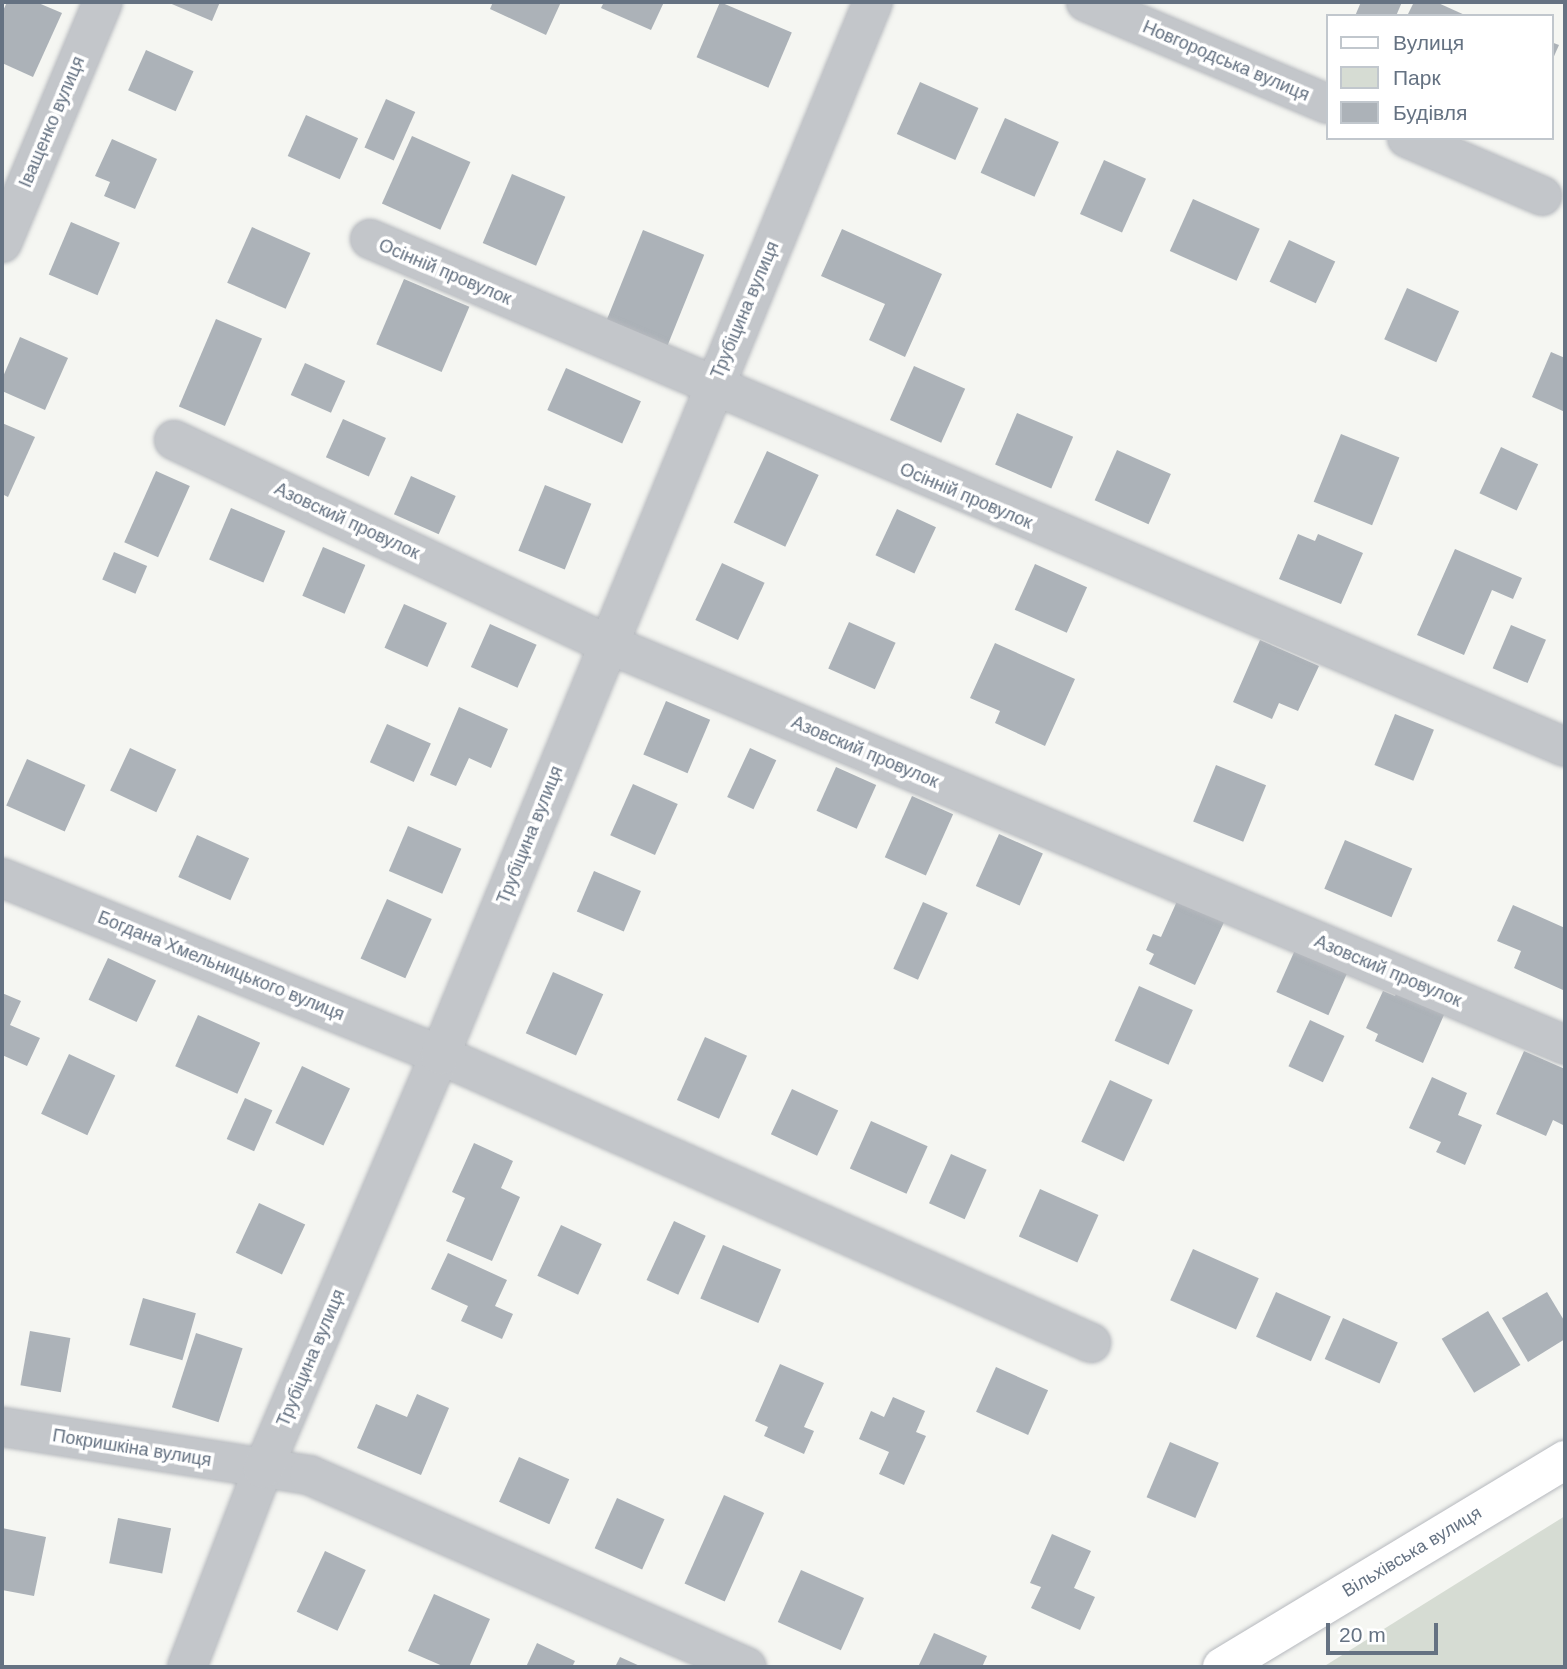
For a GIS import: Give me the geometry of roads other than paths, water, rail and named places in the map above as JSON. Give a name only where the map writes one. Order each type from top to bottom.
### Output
[{"type":"street","name":"Іващенко вулиця","points":[[2,243],[103,2]]},
{"type":"street","name":"Трубіцина вулиця","points":[[187,1667],[263,1469],[440,1055],[873,2]]},
{"type":"street","name":"Новгородська вулиця","points":[[1086,2],[1326,104]]},
{"type":"street","points":[[1412,140],[1542,195]]},
{"type":"street","name":"Осінній провулок","points":[[369,239],[713,388],[1565,747]]},
{"type":"street","name":"Азовский провулок","points":[[174,440],[608,644],[1565,1045]]},
{"type":"street","name":"Богдана Хмельницького вулиця","points":[[2,878],[440,1055],[1091,1343]]},
{"type":"street","name":"Покришкіна вулиця","points":[[2,1427],[309,1475],[747,1667]]},
{"type":"street","name":"Вільхівська вулиця","points":[[1222,1667],[1565,1460]]}]
